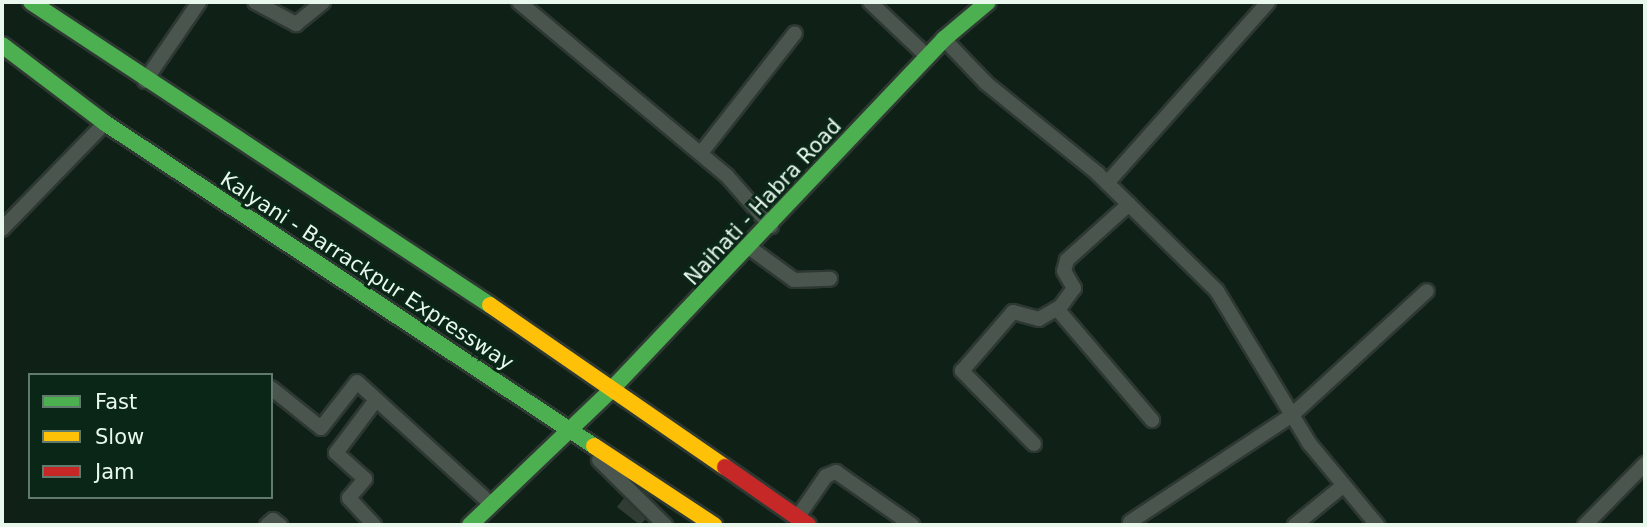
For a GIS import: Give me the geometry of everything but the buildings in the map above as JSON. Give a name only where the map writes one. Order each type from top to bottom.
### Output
[{"type":"main road","name":"Kalyani - Barrackpur Expressway","points":[[31,2],[145,81],[398,242],[802,522]]},
{"type":"main road","name":"Naihati - Habra Road","points":[[470,525],[566,428],[610,391],[750,248],[944,39],[988,2]]},
{"type":"main road","name":"Kalyani - Barrackpur Expressway","points":[[2,45],[105,123],[714,525]]},
{"type":"street","points":[[145,81],[199,2]]},
{"type":"street","points":[[255,2],[296,24],[323,2]]},
{"type":"street","points":[[519,2],[701,153],[771,226]]},
{"type":"street","points":[[870,2],[928,57]]},
{"type":"street","points":[[1107,183],[1268,2]]},
{"type":"street","points":[[701,153],[795,33]]},
{"type":"street","points":[[944,39],[986,83],[1107,183],[1217,291],[1292,415],[1377,525]]},
{"type":"street","points":[[2,229],[105,123]]},
{"type":"street","points":[[1034,444],[962,371],[1013,312],[1039,319],[1058,308],[1074,288],[1064,271],[1067,260],[1129,204]]},
{"type":"street","points":[[750,248],[794,280],[830,279]]},
{"type":"street","points":[[1130,522],[1292,415],[1427,292]]},
{"type":"street","points":[[1058,308],[1152,420]]},
{"type":"street","points":[[273,390],[321,428],[357,382],[491,504]]},
{"type":"street","points":[[374,525],[349,498],[365,479],[335,453],[376,400]]},
{"type":"street","points":[[566,428],[665,525]]},
{"type":"street","points":[[1585,525],[1645,464]]},
{"type":"street","points":[[802,522],[826,476],[836,472],[912,525]]},
{"type":"street","points":[[1295,525],[1344,485]]},
{"type":"street","points":[[267,525],[273,520],[280,525]]},
{"type":"traffic: fast","points":[[31,2],[490,305]]},
{"type":"traffic: fast","points":[[470,525],[610,391],[944,39],[988,2]]},
{"type":"traffic: fast","points":[[2,45],[105,123],[594,446]]},
{"type":"traffic: slow","points":[[490,305],[725,467]]},
{"type":"traffic: slow","points":[[594,446],[714,525]]},
{"type":"traffic: jam","points":[[725,467],[808,525]]}]
